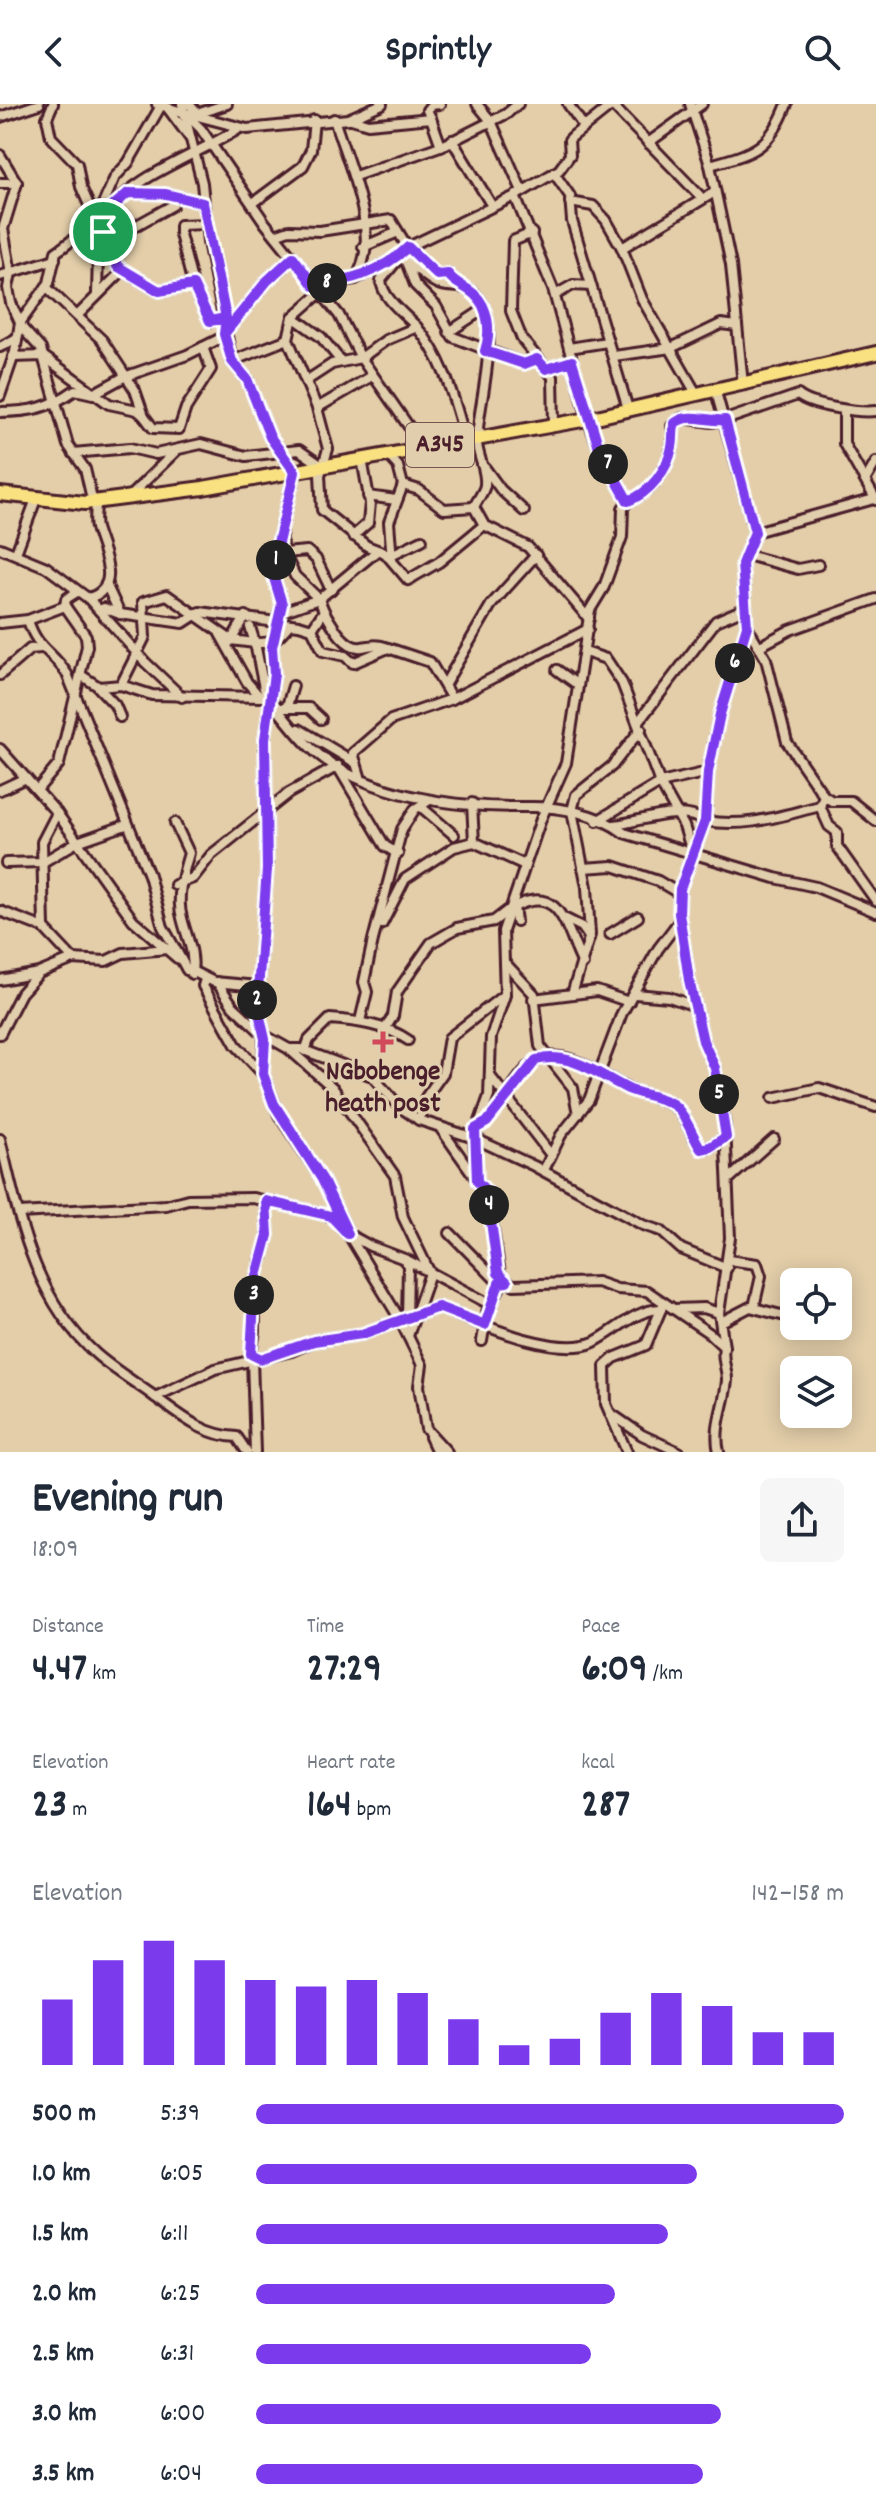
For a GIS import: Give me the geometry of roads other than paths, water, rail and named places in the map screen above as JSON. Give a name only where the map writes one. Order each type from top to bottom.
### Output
[{"type":"highway","name":"A345","points":[[0,494],[95,503],[125,500],[588,419],[876,353]]},
{"type":"street","points":[[0,117],[39,104]]},
{"type":"street","points":[[53,104],[47,118],[51,137],[77,164],[81,187],[96,221],[110,240],[117,266],[159,291],[193,285]]},
{"type":"street","points":[[197,114],[227,104]]},
{"type":"street","points":[[348,119],[382,104]]},
{"type":"street","points":[[440,104],[431,105],[427,110],[441,146]]},
{"type":"street","points":[[477,104],[491,121],[519,193],[555,295],[588,419],[600,451],[628,501]]},
{"type":"street","points":[[355,176],[441,146],[518,104]]},
{"type":"street","points":[[568,104],[584,127]]},
{"type":"street","points":[[648,143],[702,104]]},
{"type":"street","points":[[710,165],[749,154],[764,145],[773,135],[787,104]]},
{"type":"street","points":[[96,221],[115,177],[128,163],[162,105]]},
{"type":"street","points":[[162,105],[183,107],[237,130]]},
{"type":"street","points":[[162,105],[194,146]]},
{"type":"street","points":[[478,436],[463,431],[443,368],[417,327],[380,283],[408,247],[554,173],[570,155],[569,140],[611,105],[702,198]]},
{"type":"street","points":[[183,107],[316,290],[339,315],[372,376],[423,447]]},
{"type":"street","points":[[183,107],[194,146],[232,361],[247,379],[259,415],[278,450],[295,472],[280,530],[274,578],[282,604],[271,644],[265,698],[264,932],[257,1004],[264,1035],[263,1074]]},
{"type":"street","points":[[691,109],[710,165],[713,193],[731,265],[743,385]]},
{"type":"street","points":[[0,396],[20,323],[46,287],[56,252],[86,232],[128,193],[194,146],[213,145],[237,130],[314,120],[348,119],[368,124],[431,118]]},
{"type":"street","points":[[334,119],[355,176],[364,222],[364,267],[355,279]]},
{"type":"street","points":[[253,203],[303,166],[311,150],[314,120]]},
{"type":"street","points":[[452,140],[492,206]]},
{"type":"street","points":[[0,155],[17,183],[3,229],[11,273],[8,288],[20,323],[43,356],[109,404],[137,410],[160,431],[179,429],[186,408],[211,369],[203,347]]},
{"type":"street","points":[[554,173],[564,182],[628,409]]},
{"type":"street","points":[[0,183],[17,183]]},
{"type":"street","points":[[128,193],[170,195],[203,203]]},
{"type":"street","points":[[622,248],[713,193]]},
{"type":"street","points":[[170,195],[193,285],[210,321],[226,318]]},
{"type":"street","points":[[570,202],[593,206],[622,248],[642,299],[697,395]]},
{"type":"street","points":[[110,240],[173,205]]},
{"type":"street","points":[[275,235],[289,230],[320,231],[391,220],[408,247],[437,275],[448,274],[458,286],[476,295],[484,309],[490,336],[485,351],[488,376],[481,393],[478,436],[485,486],[474,507]]},
{"type":"street","points":[[180,225],[206,224]]},
{"type":"street","points":[[86,232],[98,252],[97,294]]},
{"type":"street","points":[[363,247],[398,232]]},
{"type":"street","points":[[532,233],[513,241],[509,283],[515,324],[537,359],[553,377],[554,424]]},
{"type":"street","points":[[0,412],[22,412],[56,404],[75,390],[93,394],[124,377],[203,347],[226,334],[267,281],[293,257]]},
{"type":"street","points":[[0,276],[55,259]]},
{"type":"street","points":[[400,260],[415,285],[436,306],[449,332],[485,351],[524,364],[537,359]]},
{"type":"street","points":[[391,557],[353,536],[322,510],[320,475],[328,449],[317,408],[288,339],[293,317],[316,290],[355,279],[400,260]]},
{"type":"street","points":[[400,260],[443,286],[458,286]]},
{"type":"street","points":[[78,315],[123,270]]},
{"type":"street","points":[[555,295],[573,285],[591,286]]},
{"type":"street","points":[[46,287],[102,340],[135,390],[144,416]]},
{"type":"street","points":[[449,332],[484,309]]},
{"type":"street","points":[[293,317],[321,337],[340,360]]},
{"type":"street","points":[[614,356],[671,348],[721,324],[737,326]]},
{"type":"street","points":[[306,381],[340,360],[361,358],[386,340],[417,327]]},
{"type":"street","points":[[0,347],[17,338]]},
{"type":"street","points":[[232,361],[288,339]]},
{"type":"street","points":[[569,348],[607,342]]},
{"type":"street","points":[[13,357],[43,356]]},
{"type":"street","points":[[43,356],[73,453],[85,469],[95,503],[95,525],[109,565],[106,583],[100,593],[88,598]]},
{"type":"street","points":[[546,369],[572,361]]},
{"type":"street","points":[[317,408],[372,376]]},
{"type":"street","points":[[716,392],[755,532],[741,576],[747,626],[720,714],[708,772],[705,821],[680,894],[680,920],[695,1006],[703,1041],[715,1068],[729,1179],[727,1264],[720,1317],[724,1347],[722,1362],[727,1374],[716,1437],[719,1452]]},
{"type":"street","points":[[477,1181],[474,1133],[489,1096],[491,1037],[505,995],[503,931],[507,911],[566,763],[588,624],[622,537],[623,508],[655,482],[663,470],[670,457],[675,423],[692,417],[711,422],[725,420],[798,395],[804,401],[834,405],[844,411],[876,411]]},
{"type":"street","points":[[755,532],[875,500],[844,444],[844,411]]},
{"type":"street","points":[[73,453],[130,448],[156,454],[201,444],[246,456],[299,450],[323,466]]},
{"type":"street","points":[[125,500],[154,476],[176,451]]},
{"type":"street","points":[[387,454],[398,466],[403,485],[389,522],[391,557],[402,577],[414,579],[484,525]]},
{"type":"street","points":[[480,456],[501,490],[524,511]]},
{"type":"street","points":[[353,536],[368,523],[368,496],[362,459]]},
{"type":"street","points":[[866,479],[876,462]]},
{"type":"street","points":[[403,485],[419,490],[444,509],[474,507]]},
{"type":"street","points":[[368,496],[396,500]]},
{"type":"street","points":[[16,553],[36,499]]},
{"type":"street","points":[[474,507],[484,525],[528,547],[536,555],[588,624]]},
{"type":"street","points":[[280,530],[284,553],[295,576],[319,599],[324,611],[351,645],[361,648],[376,644],[430,662],[452,699]]},
{"type":"street","points":[[391,557],[422,540]]},
{"type":"street","points":[[0,548],[46,567],[88,598],[137,654],[182,697]]},
{"type":"street","points":[[284,553],[307,551],[316,559],[331,590]]},
{"type":"street","points":[[99,610],[104,608],[120,614],[183,623],[200,612],[279,617],[319,599],[377,551]]},
{"type":"street","points":[[445,684],[491,605],[536,555]]},
{"type":"street","points":[[747,555],[798,569],[818,565]]},
{"type":"street","points":[[106,583],[120,614]]},
{"type":"street","points":[[37,790],[59,764],[74,690],[81,675],[86,636],[65,606],[66,599],[77,592]]},
{"type":"street","points":[[121,685],[137,654],[136,648],[145,637],[145,599],[167,595],[220,634],[265,698],[284,710],[331,751],[356,763]]},
{"type":"street","points":[[760,646],[790,630],[876,599]]},
{"type":"street","points":[[0,623],[28,620],[65,606]]},
{"type":"street","points":[[572,994],[590,938],[583,868],[572,811],[579,790],[612,766],[716,621],[746,608]]},
{"type":"street","points":[[312,629],[324,611]]},
{"type":"street","points":[[250,616],[265,698]]},
{"type":"street","points":[[229,644],[250,616]]},
{"type":"street","points":[[279,617],[289,625],[312,629]]},
{"type":"street","points":[[28,620],[35,641],[59,661],[74,690],[126,825],[149,875],[163,927],[189,972]]},
{"type":"street","points":[[360,776],[353,753],[391,720],[452,699],[588,624]]},
{"type":"street","points":[[271,644],[289,625]]},
{"type":"street","points":[[747,626],[760,646],[787,742],[824,796],[832,801],[851,801],[876,821]]},
{"type":"street","points":[[250,627],[271,644]]},
{"type":"street","points":[[312,629],[323,651],[345,656],[353,663],[388,648]]},
{"type":"street","points":[[229,644],[271,644]]},
{"type":"street","points":[[0,675],[30,649],[42,648]]},
{"type":"street","points":[[585,652],[606,659],[622,683],[660,783],[684,826],[692,853]]},
{"type":"street","points":[[557,670],[578,685]]},
{"type":"street","points":[[81,675],[99,687],[115,705],[120,717]]},
{"type":"street","points":[[99,687],[121,685],[152,695],[182,697],[265,698]]},
{"type":"street","points":[[284,710],[293,686]]},
{"type":"street","points":[[284,710],[309,708],[321,719]]},
{"type":"street","points":[[284,710],[312,748],[338,766],[396,793],[429,800],[548,805],[614,825],[677,814],[694,815],[705,821],[735,826],[760,823],[820,806]]},
{"type":"street","points":[[0,749],[57,813],[133,920],[189,972],[217,982],[258,986]]},
{"type":"street","points":[[178,884],[193,878],[211,855],[289,793],[338,766]]},
{"type":"street","points":[[338,766],[385,846],[398,854]]},
{"type":"street","points":[[596,821],[660,783],[708,772]]},
{"type":"street","points":[[0,790],[26,778]]},
{"type":"street","points":[[824,796],[820,806],[829,826],[837,832],[837,846],[876,901]]},
{"type":"street","points":[[360,1021],[374,936],[405,822],[429,800]]},
{"type":"street","points":[[472,803],[470,830],[474,842]]},
{"type":"street","points":[[420,806],[454,835]]},
{"type":"street","points":[[44,928],[42,836],[57,813]]},
{"type":"street","points":[[175,823],[189,853],[178,884],[181,915],[194,953],[189,972]]},
{"type":"street","points":[[6,863],[43,862],[77,842],[126,825]]},
{"type":"street","points":[[614,825],[624,833],[775,878],[793,880],[876,912]]},
{"type":"street","points":[[388,889],[443,853],[474,842],[525,865]]},
{"type":"street","points":[[583,868],[613,866],[663,883],[680,894]]},
{"type":"street","points":[[374,936],[402,882]]},
{"type":"street","points":[[516,921],[514,907],[529,898],[546,900],[564,918],[582,927],[590,938]]},
{"type":"street","points":[[0,911],[44,928],[73,959]]},
{"type":"street","points":[[385,1029],[393,1016],[397,992],[431,943],[457,928],[494,921],[507,911]]},
{"type":"street","points":[[610,934],[638,917]]},
{"type":"street","points":[[564,918],[583,964]]},
{"type":"street","points":[[544,1170],[589,1100],[629,1002],[658,949],[680,920]]},
{"type":"street","points":[[0,980],[39,973],[73,959],[106,961],[123,953],[167,949]]},
{"type":"street","points":[[505,963],[534,994],[536,1035],[548,1057],[573,1088],[578,1114]]},
{"type":"street","points":[[0,1034],[21,993],[39,973]]},
{"type":"street","points":[[205,979],[203,986],[231,1036],[263,1074],[279,1115],[322,1179],[348,1234],[404,1259],[491,1305]]},
{"type":"street","points":[[217,982],[233,1006],[264,1035],[289,1049],[333,1088],[395,1176],[403,1217],[430,1273]]},
{"type":"street","points":[[533,999],[597,991],[629,1002]]},
{"type":"street","points":[[635,994],[669,997],[695,1006]]},
{"type":"street","points":[[419,1120],[426,1097],[443,1073],[449,1038],[505,995]]},
{"type":"street","points":[[305,1051],[309,1040],[330,1019],[360,1021],[394,1030],[408,1040]]},
{"type":"street","points":[[289,1049],[305,1051],[372,1076],[401,1108],[419,1120],[441,1128],[474,1133],[643,1225],[661,1231],[681,1249],[727,1264],[757,1264],[761,1276],[754,1307]]},
{"type":"street","points":[[474,1133],[508,1097],[524,1072],[536,1060],[548,1057],[601,1071],[626,1088],[674,1106],[701,1149],[726,1137]]},
{"type":"street","points":[[490,1076],[551,1155]]},
{"type":"street","points":[[773,1098],[819,1088],[876,1107]]},
{"type":"street","points":[[441,1128],[487,1192],[498,1273],[503,1283]]},
{"type":"street","points":[[0,1139],[30,1257],[47,1293],[70,1326],[96,1354],[155,1397],[214,1436],[237,1437],[247,1452]]},
{"type":"street","points":[[729,1179],[774,1139]]},
{"type":"street","points":[[19,1213],[166,1205],[188,1199],[230,1197],[266,1201],[331,1216],[348,1234],[407,1318]]},
{"type":"street","points":[[255,1452],[254,1359],[251,1354],[255,1331],[254,1294],[268,1235],[266,1201]]},
{"type":"street","points":[[450,1233],[503,1283],[597,1282],[617,1289],[647,1291],[663,1306],[674,1309],[704,1308],[720,1317],[754,1307],[780,1315]]},
{"type":"street","points":[[404,1259],[408,1265],[408,1337],[422,1365],[419,1386],[426,1429],[437,1452]]},
{"type":"street","points":[[408,1337],[407,1318],[430,1273]]},
{"type":"street","points":[[482,1341],[491,1305],[503,1283]]},
{"type":"street","points":[[155,1397],[215,1369],[438,1307],[545,1343],[575,1345],[594,1342],[615,1327],[663,1306]]},
{"type":"street","points":[[627,1452],[606,1404],[605,1366],[614,1358],[646,1345],[663,1306]]},
{"type":"street","points":[[674,1309],[724,1347]]},
{"type":"street","points":[[610,1412],[642,1435],[679,1452]]},
{"type":"street","points":[[426,1429],[447,1452]]},
{"type":"place","name":"NGbobenge heath post","points":[[383,1042]]}]
